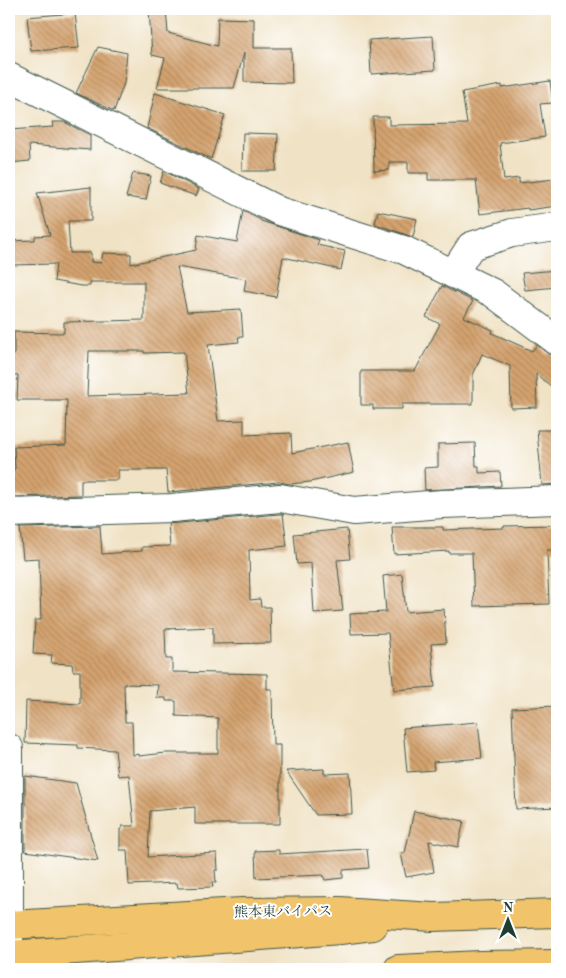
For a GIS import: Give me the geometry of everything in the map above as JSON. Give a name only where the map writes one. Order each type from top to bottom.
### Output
[{"type":"highway","name":"熊本東バイパス","points":[[9,929],[242,912],[340,911],[433,917],[557,913]]},
{"type":"highway","points":[[9,955],[340,930],[433,917]]},
{"type":"highway","points":[[398,969],[557,964]]},
{"type":"street","points":[[9,76],[279,211],[404,250],[493,293],[557,341]]},
{"type":"street","points":[[453,274],[471,246],[512,233],[557,227]]},
{"type":"street","points":[[9,513],[172,508],[280,498],[354,512],[442,504],[557,500]]},
{"type":"street","points":[[9,748],[9,929]]},
{"type":"building","points":[[149,9],[166,9],[168,33],[217,46],[218,18],[254,19],[254,48],[291,48],[292,83],[244,82],[244,53],[234,88],[157,88],[165,58],[152,55]]},
{"type":"building","points":[[75,13],[79,48],[31,51],[27,17]]},
{"type":"building","points":[[433,36],[435,70],[371,74],[369,40]]},
{"type":"building","points":[[98,47],[127,53],[124,83],[114,111],[76,93]]},
{"type":"building","points":[[550,81],[553,103],[540,104],[545,137],[500,143],[504,180],[519,178],[519,183],[555,179],[557,206],[480,214],[476,180],[428,180],[428,173],[408,173],[408,162],[389,162],[389,170],[374,171],[373,117],[389,117],[389,125],[467,124],[462,92],[502,85],[502,88]]},
{"type":"building","points":[[155,93],[225,115],[211,159],[147,128]]},
{"type":"building","points":[[52,122],[64,122],[90,135],[90,150],[29,145],[30,161],[9,163],[9,130],[53,127]]},
{"type":"building","points":[[243,133],[278,134],[276,171],[242,171]]},
{"type":"building","points":[[164,171],[199,189],[196,196],[160,183]]},
{"type":"building","points":[[133,173],[151,176],[146,200],[126,197]]},
{"type":"building","points":[[91,187],[91,221],[68,221],[70,253],[91,253],[91,262],[101,263],[103,253],[131,254],[131,264],[196,250],[198,235],[237,242],[243,211],[261,221],[319,240],[317,245],[345,251],[341,270],[283,257],[276,297],[244,291],[246,279],[177,267],[187,312],[241,309],[243,337],[238,337],[239,342],[208,345],[218,421],[244,420],[244,435],[291,433],[292,453],[348,442],[354,472],[310,482],[289,484],[279,482],[168,492],[166,470],[118,470],[118,480],[81,480],[81,495],[10,497],[9,470],[15,469],[14,447],[66,445],[67,400],[17,400],[18,375],[9,375],[9,355],[14,355],[14,332],[64,333],[64,322],[144,320],[144,282],[90,282],[90,286],[81,286],[54,281],[56,264],[9,265],[9,241],[35,240],[35,236],[50,235],[37,193]],"holes":[[[89,351],[144,351],[144,353],[184,352],[189,393],[87,396]]]},
{"type":"building","points":[[378,211],[417,219],[413,237],[375,224]]},
{"type":"building","points":[[557,270],[557,287],[525,290],[522,273]]},
{"type":"building","points":[[442,286],[473,301],[464,317],[493,330],[492,333],[532,351],[537,345],[548,354],[557,356],[557,391],[536,374],[537,407],[511,408],[510,366],[482,354],[473,375],[473,404],[402,404],[402,409],[373,409],[373,405],[361,405],[361,371],[415,371],[440,324],[426,317]]},
{"type":"building","points":[[537,430],[557,430],[557,484],[542,485]]},
{"type":"building","points":[[475,443],[476,466],[479,466],[479,473],[500,472],[501,486],[425,490],[424,468],[438,467],[438,444]]},
{"type":"building","points":[[283,514],[287,546],[249,550],[250,600],[260,599],[261,607],[270,607],[271,643],[213,644],[213,627],[165,629],[166,659],[172,659],[172,672],[267,674],[267,689],[272,689],[273,745],[280,745],[280,824],[195,824],[195,807],[150,811],[148,857],[217,853],[218,870],[215,870],[216,882],[212,882],[213,887],[178,888],[177,883],[129,885],[127,850],[120,850],[120,829],[122,829],[122,826],[134,826],[129,775],[118,776],[115,750],[78,748],[78,745],[25,743],[26,701],[80,704],[80,671],[73,671],[72,664],[51,663],[52,655],[33,654],[35,620],[41,620],[39,558],[23,559],[20,528],[100,526],[102,554],[142,551],[142,547],[170,546],[168,524]],"holes":[[[124,684],[158,685],[157,698],[166,698],[166,701],[176,701],[176,716],[218,718],[218,753],[133,755],[132,722],[125,722]]]},
{"type":"building","points":[[557,525],[557,550],[547,550],[549,604],[474,606],[472,553],[449,553],[449,551],[394,554],[392,527],[443,527],[443,530]]},
{"type":"building","points":[[347,529],[350,559],[337,560],[343,611],[314,613],[311,563],[297,564],[294,534]]},
{"type":"building","points":[[402,574],[406,612],[444,609],[446,643],[431,644],[435,687],[394,690],[388,633],[351,634],[350,614],[386,612],[383,576]]},
{"type":"building","points":[[557,706],[557,807],[516,809],[512,708]]},
{"type":"building","points":[[478,722],[482,758],[433,762],[434,770],[407,772],[403,728]]},
{"type":"building","points":[[324,769],[324,774],[350,773],[352,814],[316,815],[286,771]]},
{"type":"building","points":[[25,776],[76,783],[98,861],[25,851]]},
{"type":"building","points":[[414,811],[464,821],[458,847],[429,841],[434,872],[406,877],[401,853],[405,853]]},
{"type":"building","points":[[367,849],[369,868],[343,870],[343,878],[325,880],[323,875],[256,878],[255,851],[279,850],[279,854]]}]
